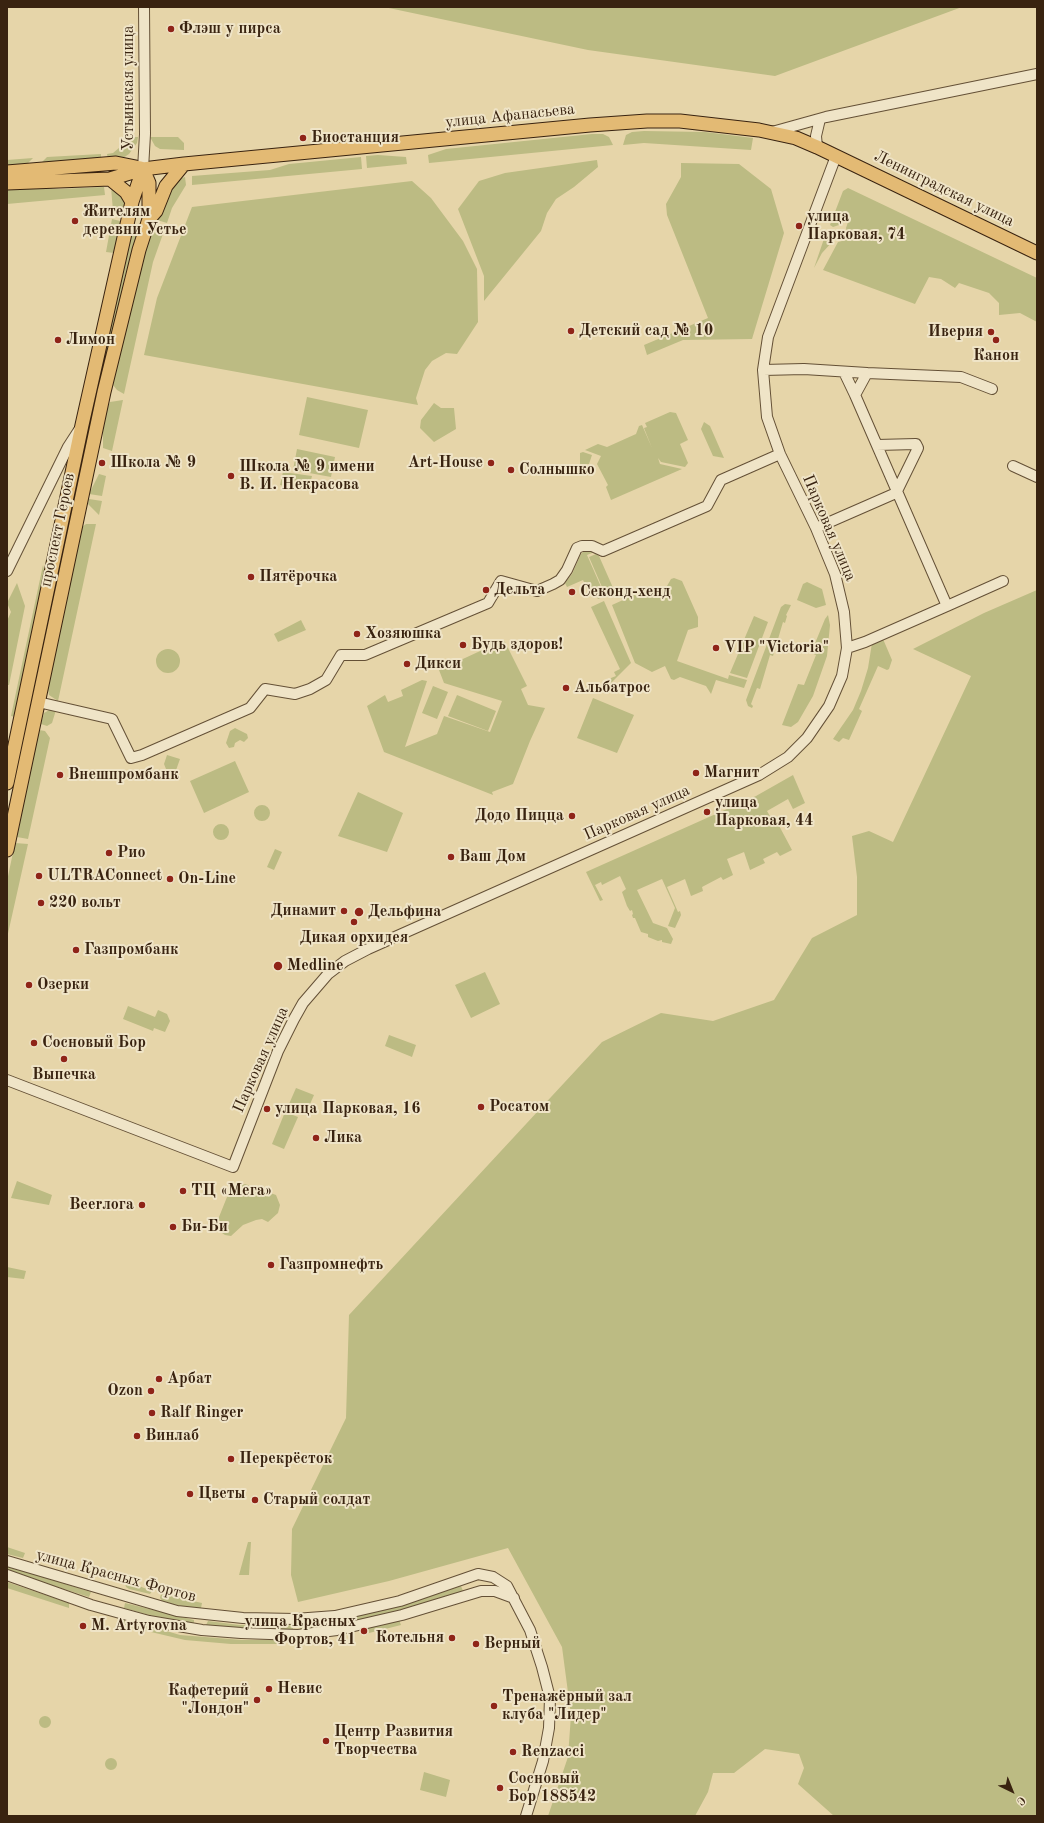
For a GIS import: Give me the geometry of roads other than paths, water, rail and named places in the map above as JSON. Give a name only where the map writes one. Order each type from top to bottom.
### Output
[{"type":"main road","name":"улица Афанасьева","points":[[184,164],[590,125],[647,121],[687,122],[772,132],[818,147],[836,156]]},
{"type":"main road","name":"Ленинградская улица","points":[[836,156],[1037,253]]},
{"type":"main road","points":[[7,172],[116,163],[143,169]]},
{"type":"main road","points":[[7,183],[110,179],[143,169],[184,164]]},
{"type":"main road","points":[[149,219],[156,211],[166,186],[184,164]]},
{"type":"main road","points":[[143,169],[149,183],[149,219]]},
{"type":"main road","name":"проспект Героев","points":[[7,783],[82,425],[132,202],[143,169]]},
{"type":"main road","points":[[110,179],[126,192],[132,202]]},
{"type":"main road","name":"проспект Героев","points":[[7,850],[104,392],[139,250],[149,219]]},
{"type":"street","name":"Устьинская улица","points":[[143,169],[145,134],[144,7]]},
{"type":"street","points":[[772,132],[820,119],[1037,74]]},
{"type":"street","points":[[818,147],[816,136],[820,119]]},
{"type":"street","name":"Парковая улица","points":[[7,1080],[233,1167],[278,1051],[294,1019],[303,1003],[328,974],[345,961],[368,949],[759,775],[788,757],[807,738],[829,706],[842,676],[847,648],[844,612],[835,574],[816,528],[780,454],[767,417],[763,370],[768,337],[836,156]]},
{"type":"street","points":[[763,370],[804,369],[961,377],[992,389]]},
{"type":"street","points":[[844,372],[947,606]]},
{"type":"street","points":[[855,395],[867,373]]},
{"type":"street","name":"проспект Героев","points":[[7,571],[68,447],[82,425]]},
{"type":"street","points":[[816,528],[896,493],[918,448],[916,444],[877,445]]},
{"type":"street","points":[[38,702],[112,719],[131,758],[142,755],[250,708],[265,689],[295,694],[310,689],[326,680],[341,655],[366,655],[488,602],[501,581],[536,591],[553,584],[560,580],[568,570],[577,548],[582,546],[592,546],[602,551],[707,506],[721,480],[780,454]]},
{"type":"street","points":[[1013,466],[1037,477]]},
{"type":"street","points":[[847,648],[866,642],[1003,581]]},
{"type":"street","name":"улица Красных Фортов","points":[[7,1561],[177,1610],[206,1615],[295,1619],[335,1616],[368,1610],[400,1601],[478,1574],[486,1574],[501,1581],[514,1598],[530,1630],[550,1698],[549,1728],[543,1761],[526,1816]]},
{"type":"street","name":"улица Красных Фортов","points":[[7,1575],[91,1605],[174,1626],[202,1630],[298,1635],[337,1630],[402,1615],[481,1591],[500,1592],[514,1598]]},
{"type":"street","points":[[114,1610],[119,1594]]},
{"type":"place","name":"Флэш у пирса","points":[[171,29]]},
{"type":"place","name":"Биостанция","points":[[303,138]]},
{"type":"place","name":"Жителям деревни Устье","points":[[75,221]]},
{"type":"place","name":"улица Парковая, 74","points":[[799,226]]},
{"type":"place","name":"Детский сад № 10","points":[[571,331]]},
{"type":"place","name":"Иверия","points":[[991,332]]},
{"type":"place","name":"Лимон","points":[[58,340]]},
{"type":"place","name":"Канон","points":[[996,340]]},
{"type":"place","name":"Школа № 9","points":[[102,463]]},
{"type":"place","name":"Art-House","points":[[491,463]]},
{"type":"place","name":"Солнышко","points":[[511,470]]},
{"type":"place","name":"Школа № 9 имени В. И. Некрасова","points":[[231,476]]},
{"type":"place","name":"Пятёрочка","points":[[251,577]]},
{"type":"place","name":"Дельта","points":[[486,590]]},
{"type":"place","name":"Секонд-хенд","points":[[572,592]]},
{"type":"place","name":"Хозяюшка","points":[[357,634]]},
{"type":"place","name":"Будь здоров!","points":[[463,645]]},
{"type":"place","name":"VIP \"Victoria\"","points":[[716,648]]},
{"type":"place","name":"Дикси","points":[[407,664]]},
{"type":"place","name":"Альбатрос","points":[[566,688]]},
{"type":"place","name":"Магнит","points":[[696,773]]},
{"type":"place","name":"Внешпромбанк","points":[[60,775]]},
{"type":"place","name":"улица Парковая, 44","points":[[707,812]]},
{"type":"place","name":"Додо Пицца","points":[[572,816]]},
{"type":"place","name":"Рио","points":[[109,853]]},
{"type":"place","name":"Ваш Дом","points":[[451,857]]},
{"type":"place","name":"ULTRAConnect","points":[[39,876]]},
{"type":"place","name":"On-Line","points":[[170,879]]},
{"type":"place","name":"220 вольт","points":[[41,903]]},
{"type":"place","name":"Динамит","points":[[344,911]]},
{"type":"place","name":"Дельфина","points":[[359,912]]},
{"type":"place","name":"Дикая орхидея","points":[[354,922]]},
{"type":"place","name":"Газпромбанк","points":[[76,950]]},
{"type":"place","name":"Medline","points":[[278,966]]},
{"type":"place","name":"Озерки","points":[[29,985]]},
{"type":"place","name":"Сосновый Бор","points":[[34,1043]]},
{"type":"place","name":"Выпечка","points":[[64,1059]]},
{"type":"place","name":"Росатом","points":[[481,1107]]},
{"type":"place","name":"улица Парковая, 16","points":[[267,1109]]},
{"type":"place","name":"Лика","points":[[316,1138]]},
{"type":"place","name":"ТЦ «Мега»","points":[[183,1191]]},
{"type":"place","name":"Beerлога","points":[[142,1205]]},
{"type":"place","name":"Би-Би","points":[[173,1227]]},
{"type":"place","name":"Газпромнефть","points":[[271,1265]]},
{"type":"place","name":"Арбат","points":[[159,1379]]},
{"type":"place","name":"Ozon","points":[[151,1391]]},
{"type":"place","name":"Ralf Ringer","points":[[152,1413]]},
{"type":"place","name":"Винлаб","points":[[137,1436]]},
{"type":"place","name":"Перекрёсток","points":[[231,1459]]},
{"type":"place","name":"Цветы","points":[[190,1494]]},
{"type":"place","name":"Старый солдат","points":[[255,1500]]},
{"type":"place","name":"M. Artyrovna","points":[[83,1626]]},
{"type":"place","name":"улица Красных Фортов, 41","points":[[364,1631]]},
{"type":"place","name":"Котельня","points":[[452,1638]]},
{"type":"place","name":"Верный","points":[[476,1644]]},
{"type":"place","name":"Невис","points":[[269,1689]]},
{"type":"place","name":"Кафетерий \"Лондон\"","points":[[257,1700]]},
{"type":"place","name":"Тренажёрный зал клуба \"Лидер\"","points":[[494,1706]]},
{"type":"place","name":"Центр Развития Творчества","points":[[326,1741]]},
{"type":"place","name":"Renzacci","points":[[513,1752]]},
{"type":"place","name":"Сосновый Бор 188542","points":[[500,1788]]}]
